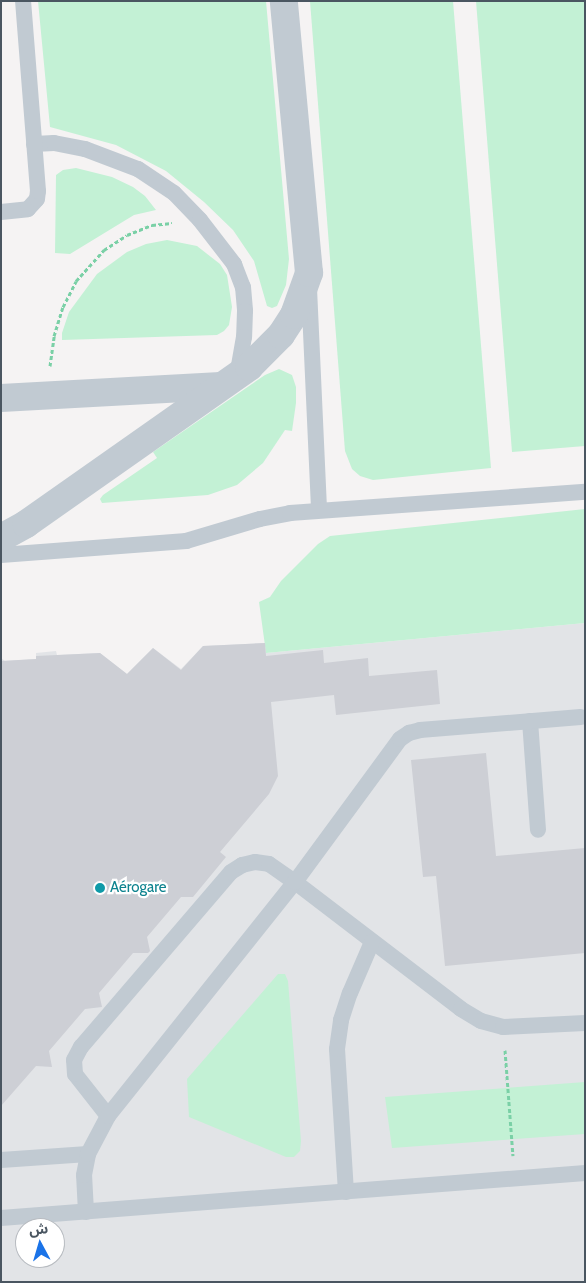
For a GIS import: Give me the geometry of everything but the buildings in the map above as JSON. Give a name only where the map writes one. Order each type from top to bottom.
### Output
[{"type":"street","points":[[1,538],[26,524],[266,352],[281,335],[294,315],[309,273],[284,1]]},
{"type":"street","points":[[1,398],[229,380]]},
{"type":"lane","points":[[1,212],[28,209],[37,199],[23,1]]},
{"type":"lane","points":[[34,144],[54,143],[85,149],[138,169],[174,193],[200,220],[234,264],[243,287],[245,311],[244,337],[229,380]]},
{"type":"lane","points":[[309,273],[319,510]]},
{"type":"lane","points":[[1,555],[186,541],[260,519],[290,513],[585,492]]},
{"type":"lane","points":[[86,1212],[84,1175],[88,1154],[108,1116],[295,882],[400,739],[409,733],[420,730],[580,717]]},
{"type":"lane","points":[[530,721],[538,830]]},
{"type":"lane","points":[[108,1116],[75,1074],[74,1060],[81,1047],[231,872],[242,865],[255,862],[269,864],[295,882],[461,1009],[481,1021],[504,1027],[585,1023]]},
{"type":"lane","points":[[346,1192],[337,1049],[341,1020],[350,993],[372,942]]},
{"type":"lane","points":[[1,1160],[88,1154]]},
{"type":"lane","points":[[1,1218],[585,1173]]},
{"type":"path","points":[[52,395],[50,365],[54,336],[63,307],[76,281],[104,250],[127,235],[152,225],[200,220]]},
{"type":"path","points":[[504,1027],[514,1179]]},
{"type":"shaded area","points":[[585,623],[585,1282],[1,1282],[1,658],[5,661],[36,659],[36,653],[56,651],[57,655],[100,653],[127,674],[153,648],[181,669],[203,646],[265,643],[266,653]]},
{"type":"green space","points":[[38,1],[266,1],[289,259],[286,285],[277,306],[272,308],[267,306],[254,261],[233,230],[204,202],[166,171],[116,145],[50,127]]},
{"type":"green space","points":[[310,1],[453,1],[491,468],[373,480],[360,476],[352,469],[345,451]]},
{"type":"green space","points":[[476,1],[585,1],[585,446],[512,452]]},
{"type":"green space","points":[[76,168],[112,177],[133,187],[145,196],[156,210],[134,215],[70,254],[55,253],[56,175],[63,170]]},
{"type":"green space","points":[[167,240],[197,246],[220,264],[227,275],[232,307],[229,325],[224,331],[217,335],[62,340],[62,333],[69,312],[97,274],[127,252],[146,244]]},
{"type":"green space","points":[[279,369],[292,375],[296,387],[292,431],[285,430],[263,463],[237,485],[208,495],[102,503],[100,499],[103,495],[157,458],[153,452],[265,375]]},
{"type":"green space","points":[[585,509],[585,623],[266,653],[259,602],[270,597],[281,581],[318,544],[330,536]]},
{"type":"green space","points":[[278,974],[285,974],[288,981],[301,1141],[300,1151],[294,1157],[286,1157],[189,1117],[187,1079]]},
{"type":"green space","points":[[585,1082],[585,1134],[392,1148],[385,1097]]},
{"type":"place","name":"Aérogare","points":[[100,888]]}]
